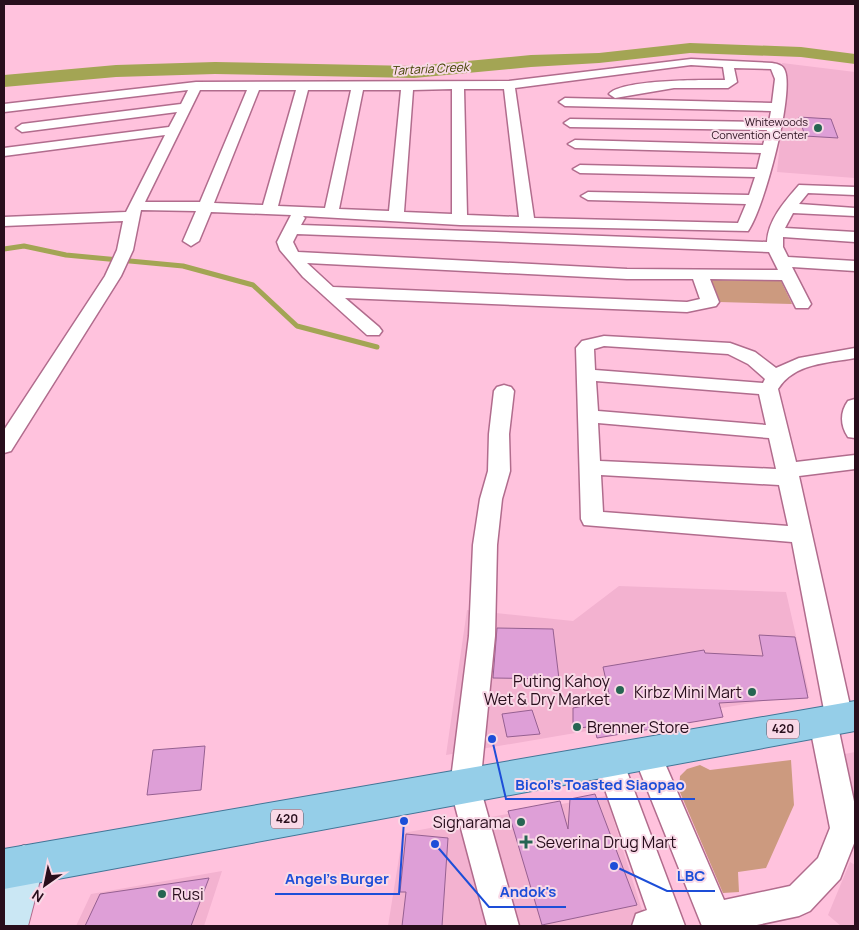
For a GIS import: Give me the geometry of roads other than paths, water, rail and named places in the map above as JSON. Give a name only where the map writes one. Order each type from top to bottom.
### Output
[{"type":"main road","name":"420","points":[[14,867],[839,719]]},
{"type":"street","points":[[4,108],[196,86],[458,87],[509,85],[674,64],[728,64],[777,68],[781,85],[774,126],[755,200],[743,228],[593,225],[528,230],[294,223],[284,246],[329,292],[373,331]]},
{"type":"street","points":[[616,102],[616,94],[622,91],[674,84],[728,84],[731,82],[728,64]]},
{"type":"street","points":[[555,80],[565,102],[588,196],[593,225]]},
{"type":"street","points":[[509,85],[528,230],[525,268]]},
{"type":"street","points":[[4,446],[113,276],[125,250],[134,211],[196,86]]},
{"type":"street","points":[[192,241],[255,86]]},
{"type":"street","points":[[269,210],[303,86]]},
{"type":"street","points":[[396,216],[407,87]]},
{"type":"street","points":[[458,87],[460,220]]},
{"type":"street","points":[[331,213],[358,88]]},
{"type":"street","points":[[565,102],[778,107]]},
{"type":"street","points":[[4,152],[38,103]]},
{"type":"street","points":[[22,128],[184,107]]},
{"type":"street","points":[[570,123],[774,126]]},
{"type":"street","points":[[4,152],[174,130]]},
{"type":"street","points":[[575,144],[768,149]]},
{"type":"street","points":[[580,169],[762,173]]},
{"type":"street","points":[[802,304],[780,254],[788,208],[804,188],[855,191]]},
{"type":"street","points":[[588,196],[755,200]]},
{"type":"street","points":[[4,221],[206,207],[396,216],[460,220],[528,230],[780,254],[855,266]]},
{"type":"street","points":[[788,208],[855,212]]},
{"type":"street","points":[[293,257],[627,274],[699,273],[855,237]]},
{"type":"street","points":[[567,271],[567,302]]},
{"type":"street","points":[[329,292],[686,307],[710,302],[699,273]]},
{"type":"street","points":[[647,754],[717,922],[799,900],[830,868],[845,828],[839,719],[802,535],[777,432],[771,383],[761,363],[742,352],[730,349],[604,341],[588,345],[585,348],[592,519],[802,535]]},
{"type":"street","points":[[586,375],[771,383],[808,361],[855,352]]},
{"type":"street","points":[[503,926],[465,787],[482,636],[485,545],[491,499],[499,471],[499,434],[504,391]]},
{"type":"street","points":[[855,405],[852,415],[855,432]]},
{"type":"street","points":[[588,416],[777,432]]},
{"type":"street","points":[[590,467],[787,474],[855,462]]},
{"type":"street","points":[[609,761],[661,925]]},
{"type":"street","points":[[7,926],[14,867]]},
{"type":"waterway","name":"Tartaria Creek","points":[[4,81],[116,71],[215,68],[414,72],[531,61],[599,58],[690,48],[801,52],[855,59]]},
{"type":"waterway","points":[[4,249],[24,246],[66,255],[183,266],[253,285],[297,326],[377,347]]},
{"type":"place","name":"Whitewoods Convention Center","points":[[818,128]]},
{"type":"place","name":"Puting Kahoy Wet & Dry Market","points":[[620,690]]},
{"type":"place","name":"Kirbz Mini Mart","points":[[752,692]]},
{"type":"place","name":"Brenner Store","points":[[577,727]]},
{"type":"place","name":"Bicol's Toasted Siaopao","points":[[492,739]]},
{"type":"place","name":"Angel's Burger","points":[[404,821]]},
{"type":"place","name":"Signarama","points":[[521,822]]},
{"type":"place","name":"Severina Drug Mart","points":[[526,842]]},
{"type":"place","name":"Andok's","points":[[435,844]]},
{"type":"place","name":"LBC","points":[[614,866]]},
{"type":"place","name":"Rusi","points":[[162,894]]}]
